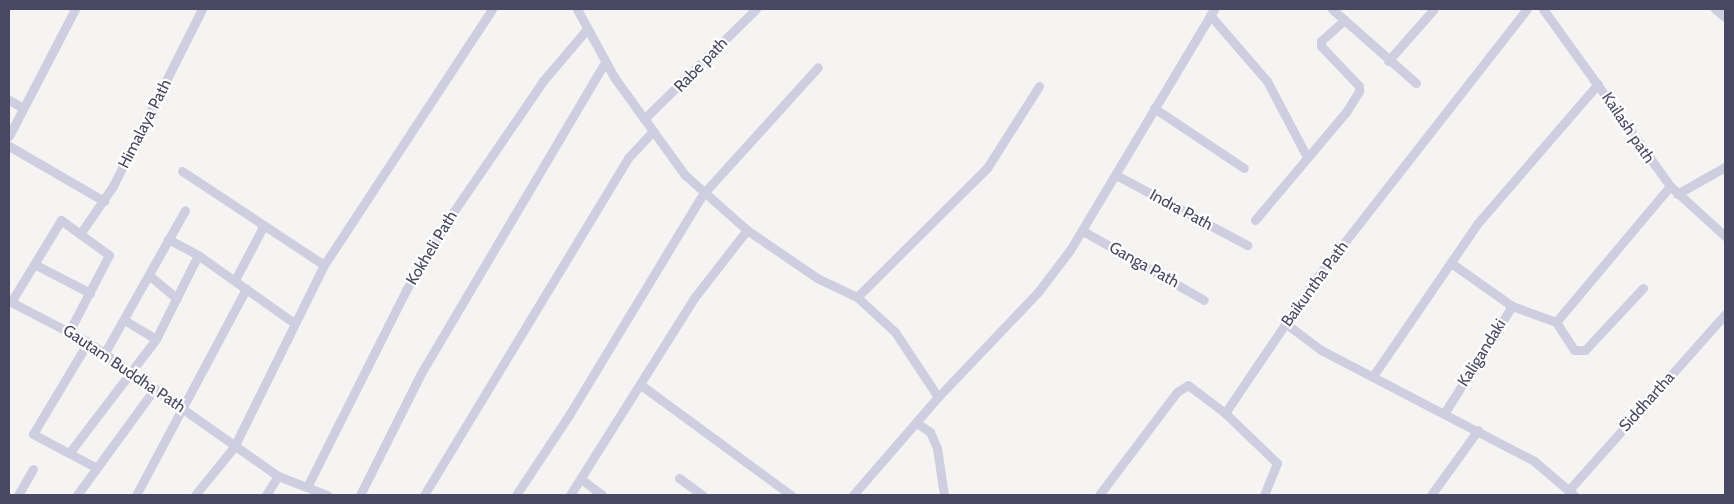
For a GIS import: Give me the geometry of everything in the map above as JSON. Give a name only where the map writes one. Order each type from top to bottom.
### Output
[{"type":"street","points":[[9,136],[75,9]]},
{"type":"street","name":"Himalaya Path","points":[[80,234],[104,201],[202,9]]},
{"type":"street","points":[[195,495],[234,447],[324,265],[492,9]]},
{"type":"street","points":[[577,9],[605,62],[644,119],[703,194],[747,230],[817,278],[857,297],[895,332],[938,397]]},
{"type":"street","name":"Rabe path","points":[[644,119],[756,9]]},
{"type":"street","points":[[1332,9],[1388,61],[1416,83]]},
{"type":"street","points":[[1388,61],[1434,9]]},
{"type":"street","name":"Baikuntha Path","points":[[1225,413],[1285,323],[1527,9]]},
{"type":"street","name":"Kailash path","points":[[1543,9],[1670,186],[1725,236]]},
{"type":"street","points":[[1716,9],[1725,17]]},
{"type":"street","points":[[853,495],[938,397],[1038,292],[1082,231],[1212,12],[1267,81],[1306,155]]},
{"type":"street","points":[[1255,220],[1306,155],[1346,112],[1359,92],[1359,86],[1320,46],[1321,41],[1344,20]]},
{"type":"street","name":"Kokheli Path","points":[[307,487],[402,299],[454,211],[543,80],[587,29]]},
{"type":"street","points":[[360,495],[420,374],[605,62]]},
{"type":"street","points":[[516,495],[569,415],[703,194],[818,67]]},
{"type":"street","points":[[1373,376],[1477,224],[1598,84]]},
{"type":"street","points":[[857,297],[987,168],[1039,86]]},
{"type":"street","points":[[9,100],[23,108]]},
{"type":"street","points":[[1154,108],[1244,168]]},
{"type":"street","points":[[424,495],[623,167],[653,131]]},
{"type":"street","points":[[9,146],[104,201]]},
{"type":"street","points":[[1677,194],[1725,167]]},
{"type":"street","points":[[182,171],[324,265]]},
{"type":"street","name":"Indra Path","points":[[1116,175],[1247,245]]},
{"type":"street","points":[[1556,322],[1670,186]]},
{"type":"street","points":[[104,354],[126,321],[185,210]]},
{"type":"street","points":[[10,301],[36,265],[61,220],[108,255],[69,332]]},
{"type":"street","points":[[235,280],[264,225]]},
{"type":"street","points":[[570,495],[694,298],[747,230]]},
{"type":"street","name":"Ganga Path","points":[[1082,231],[1204,300]]},
{"type":"street","points":[[168,239],[198,255],[294,323]]},
{"type":"street","points":[[70,452],[156,339],[198,255]]},
{"type":"street","name":"Kaligandaki","points":[[1445,412],[1512,306],[1451,263]]},
{"type":"street","points":[[36,265],[90,293]]},
{"type":"street","points":[[150,276],[177,299]]},
{"type":"street","points":[[1512,306],[1556,322],[1574,350],[1585,350],[1643,288]]},
{"type":"street","points":[[136,495],[185,409],[246,289]]},
{"type":"street","name":"Gautam Buddha Path","points":[[10,301],[88,342],[185,409],[234,447],[278,476],[327,495]]},
{"type":"street","name":"Siddhartha","points":[[1571,493],[1725,314]]},
{"type":"street","points":[[126,321],[156,339]]},
{"type":"street","points":[[1285,323],[1320,350],[1445,412],[1534,461],[1571,493]]},
{"type":"street","points":[[88,342],[33,434],[96,467]]},
{"type":"street","points":[[641,385],[791,495]]},
{"type":"street","points":[[1099,495],[1177,392],[1188,385],[1225,413],[1277,463],[1264,495]]},
{"type":"street","points":[[77,495],[155,388]]},
{"type":"street","points":[[917,423],[930,432],[937,448],[944,495]]},
{"type":"street","points":[[1431,495],[1478,430]]},
{"type":"street","points":[[18,495],[33,469]]},
{"type":"street","points":[[266,495],[278,476]]},
{"type":"street","points":[[679,478],[702,495]]},
{"type":"street","points":[[581,479],[602,495]]}]
